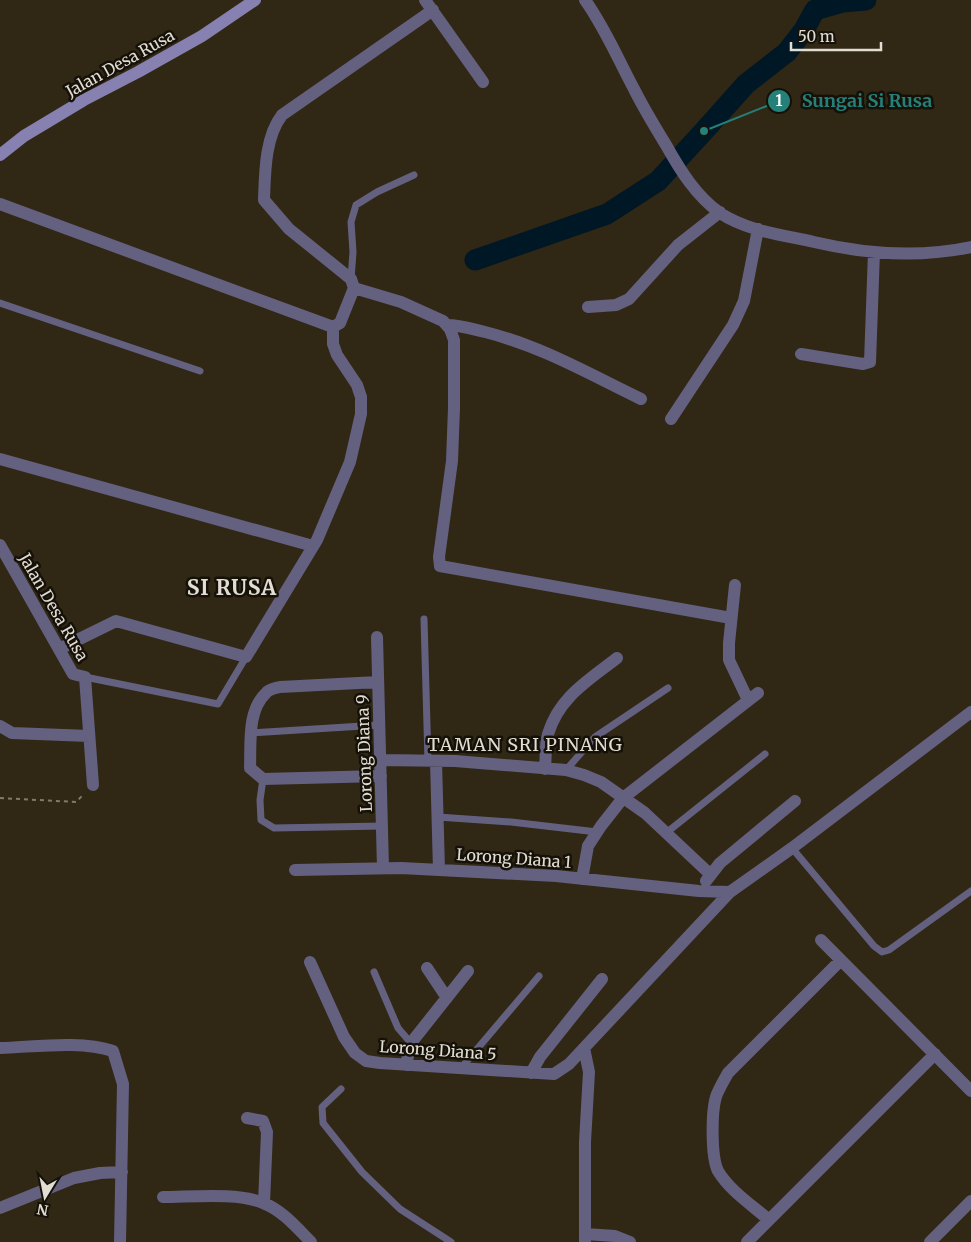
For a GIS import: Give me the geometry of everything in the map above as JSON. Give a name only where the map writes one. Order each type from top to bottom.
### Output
[{"type":"street","name":"Jalan Desa Rusa","points":[[0,155],[24,136],[84,100],[202,36],[255,0]]},
{"type":"street","points":[[590,2],[635,92],[670,152],[700,195],[720,212],[734,220],[758,229],[841,248],[874,252],[926,254],[971,246]]},
{"type":"street","points":[[483,82],[429,5],[282,115],[274,126],[265,170],[264,200],[289,229],[352,283],[443,321],[450,329],[454,340],[452,461],[439,557],[440,566],[731,618]]},
{"type":"street","points":[[0,204],[332,327],[340,323],[352,283]]},
{"type":"street","points":[[588,307],[616,305],[629,299],[678,245],[720,212]]},
{"type":"street","points":[[671,419],[733,325],[744,301],[758,229]]},
{"type":"street","points":[[801,354],[863,364],[870,362],[874,252]]},
{"type":"street","points":[[446,325],[458,325],[528,344],[641,399]]},
{"type":"street","points":[[59,649],[116,621],[246,657],[313,546],[350,462],[361,414],[361,396],[357,385],[337,355],[333,344],[332,327]]},
{"type":"street","points":[[0,459],[313,546]]},
{"type":"street","name":"Jalan Desa Rusa","points":[[0,545],[73,674],[85,677]]},
{"type":"street","points":[[582,879],[588,846],[623,798],[753,696],[729,660],[735,585]]},
{"type":"street","name":"Lorong Diana 9","points":[[377,637],[383,868]]},
{"type":"street","points":[[545,769],[548,736],[557,712],[571,694],[617,658]]},
{"type":"street","points":[[85,677],[93,785]]},
{"type":"street","points":[[378,682],[280,687],[267,691],[255,707],[251,733],[250,768],[263,779],[381,776]]},
{"type":"street","name":"Lorong Diana 5","points":[[310,962],[344,1037],[355,1053],[366,1061],[554,1074],[569,1064],[730,892],[792,848],[971,712]]},
{"type":"street","points":[[0,726],[12,733],[89,736]]},
{"type":"street","points":[[380,760],[432,761],[566,770],[584,775],[601,782],[645,813],[711,875]]},
{"type":"street","points":[[432,761],[438,817],[439,870]]},
{"type":"street","points":[[699,891],[720,863],[795,801]]},
{"type":"street","name":"Lorong Diana 1","points":[[294,870],[383,868],[439,870],[582,879],[699,891],[730,892]]},
{"type":"street","points":[[821,940],[971,1091]]},
{"type":"street","points":[[769,1220],[730,1187],[717,1170],[713,1145],[713,1111],[716,1095],[728,1073],[841,960]]},
{"type":"street","points":[[427,968],[447,998]]},
{"type":"street","points":[[406,1065],[411,1043],[468,971]]},
{"type":"street","points":[[531,1073],[540,1057],[602,980]]},
{"type":"street","points":[[0,1048],[82,1045],[113,1051],[123,1084],[120,1242]]},
{"type":"street","points":[[584,1048],[589,1072],[585,1142],[585,1238],[615,1236],[630,1242]]},
{"type":"street","points":[[746,1242],[935,1054]]},
{"type":"street","points":[[246,1118],[263,1121],[267,1132],[264,1203]]},
{"type":"street","points":[[0,1208],[74,1178],[100,1173],[122,1172]]},
{"type":"street","points":[[163,1198],[240,1197],[264,1203],[285,1217],[311,1242]]},
{"type":"street","points":[[930,1242],[971,1201]]},
{"type":"lane","points":[[352,283],[352,222],[356,205],[377,192],[414,176]]},
{"type":"lane","points":[[0,303],[200,371]]},
{"type":"lane","points":[[424,619],[432,761]]},
{"type":"lane","points":[[85,677],[218,704],[246,657]]},
{"type":"lane","points":[[566,770],[596,737],[668,688]]},
{"type":"lane","points":[[251,733],[380,725]]},
{"type":"lane","points":[[666,833],[765,754]]},
{"type":"lane","points":[[263,779],[260,820],[274,828],[383,826]]},
{"type":"lane","points":[[438,817],[511,822],[597,832]]},
{"type":"lane","points":[[792,848],[874,946],[882,952],[889,950],[971,891]]},
{"type":"lane","points":[[374,972],[398,1028],[411,1043]]},
{"type":"lane","points":[[461,1068],[539,976]]},
{"type":"lane","points":[[340,1089],[322,1107],[323,1124],[362,1172],[400,1209],[452,1242]]},
{"type":"path","points":[[0,798],[76,802],[93,785]]},
{"type":"waterway","points":[[475,260],[607,214],[658,181],[746,84],[787,52],[804,30],[815,10],[843,2],[866,0]]},
{"type":"place","name":"Sungai Si Rusa","points":[[704,131]]},
{"type":"district","name":"SI RUSA","points":[[232,587]]},
{"type":"district","name":"TAMAN SRI PINANG","points":[[525,744]]}]
